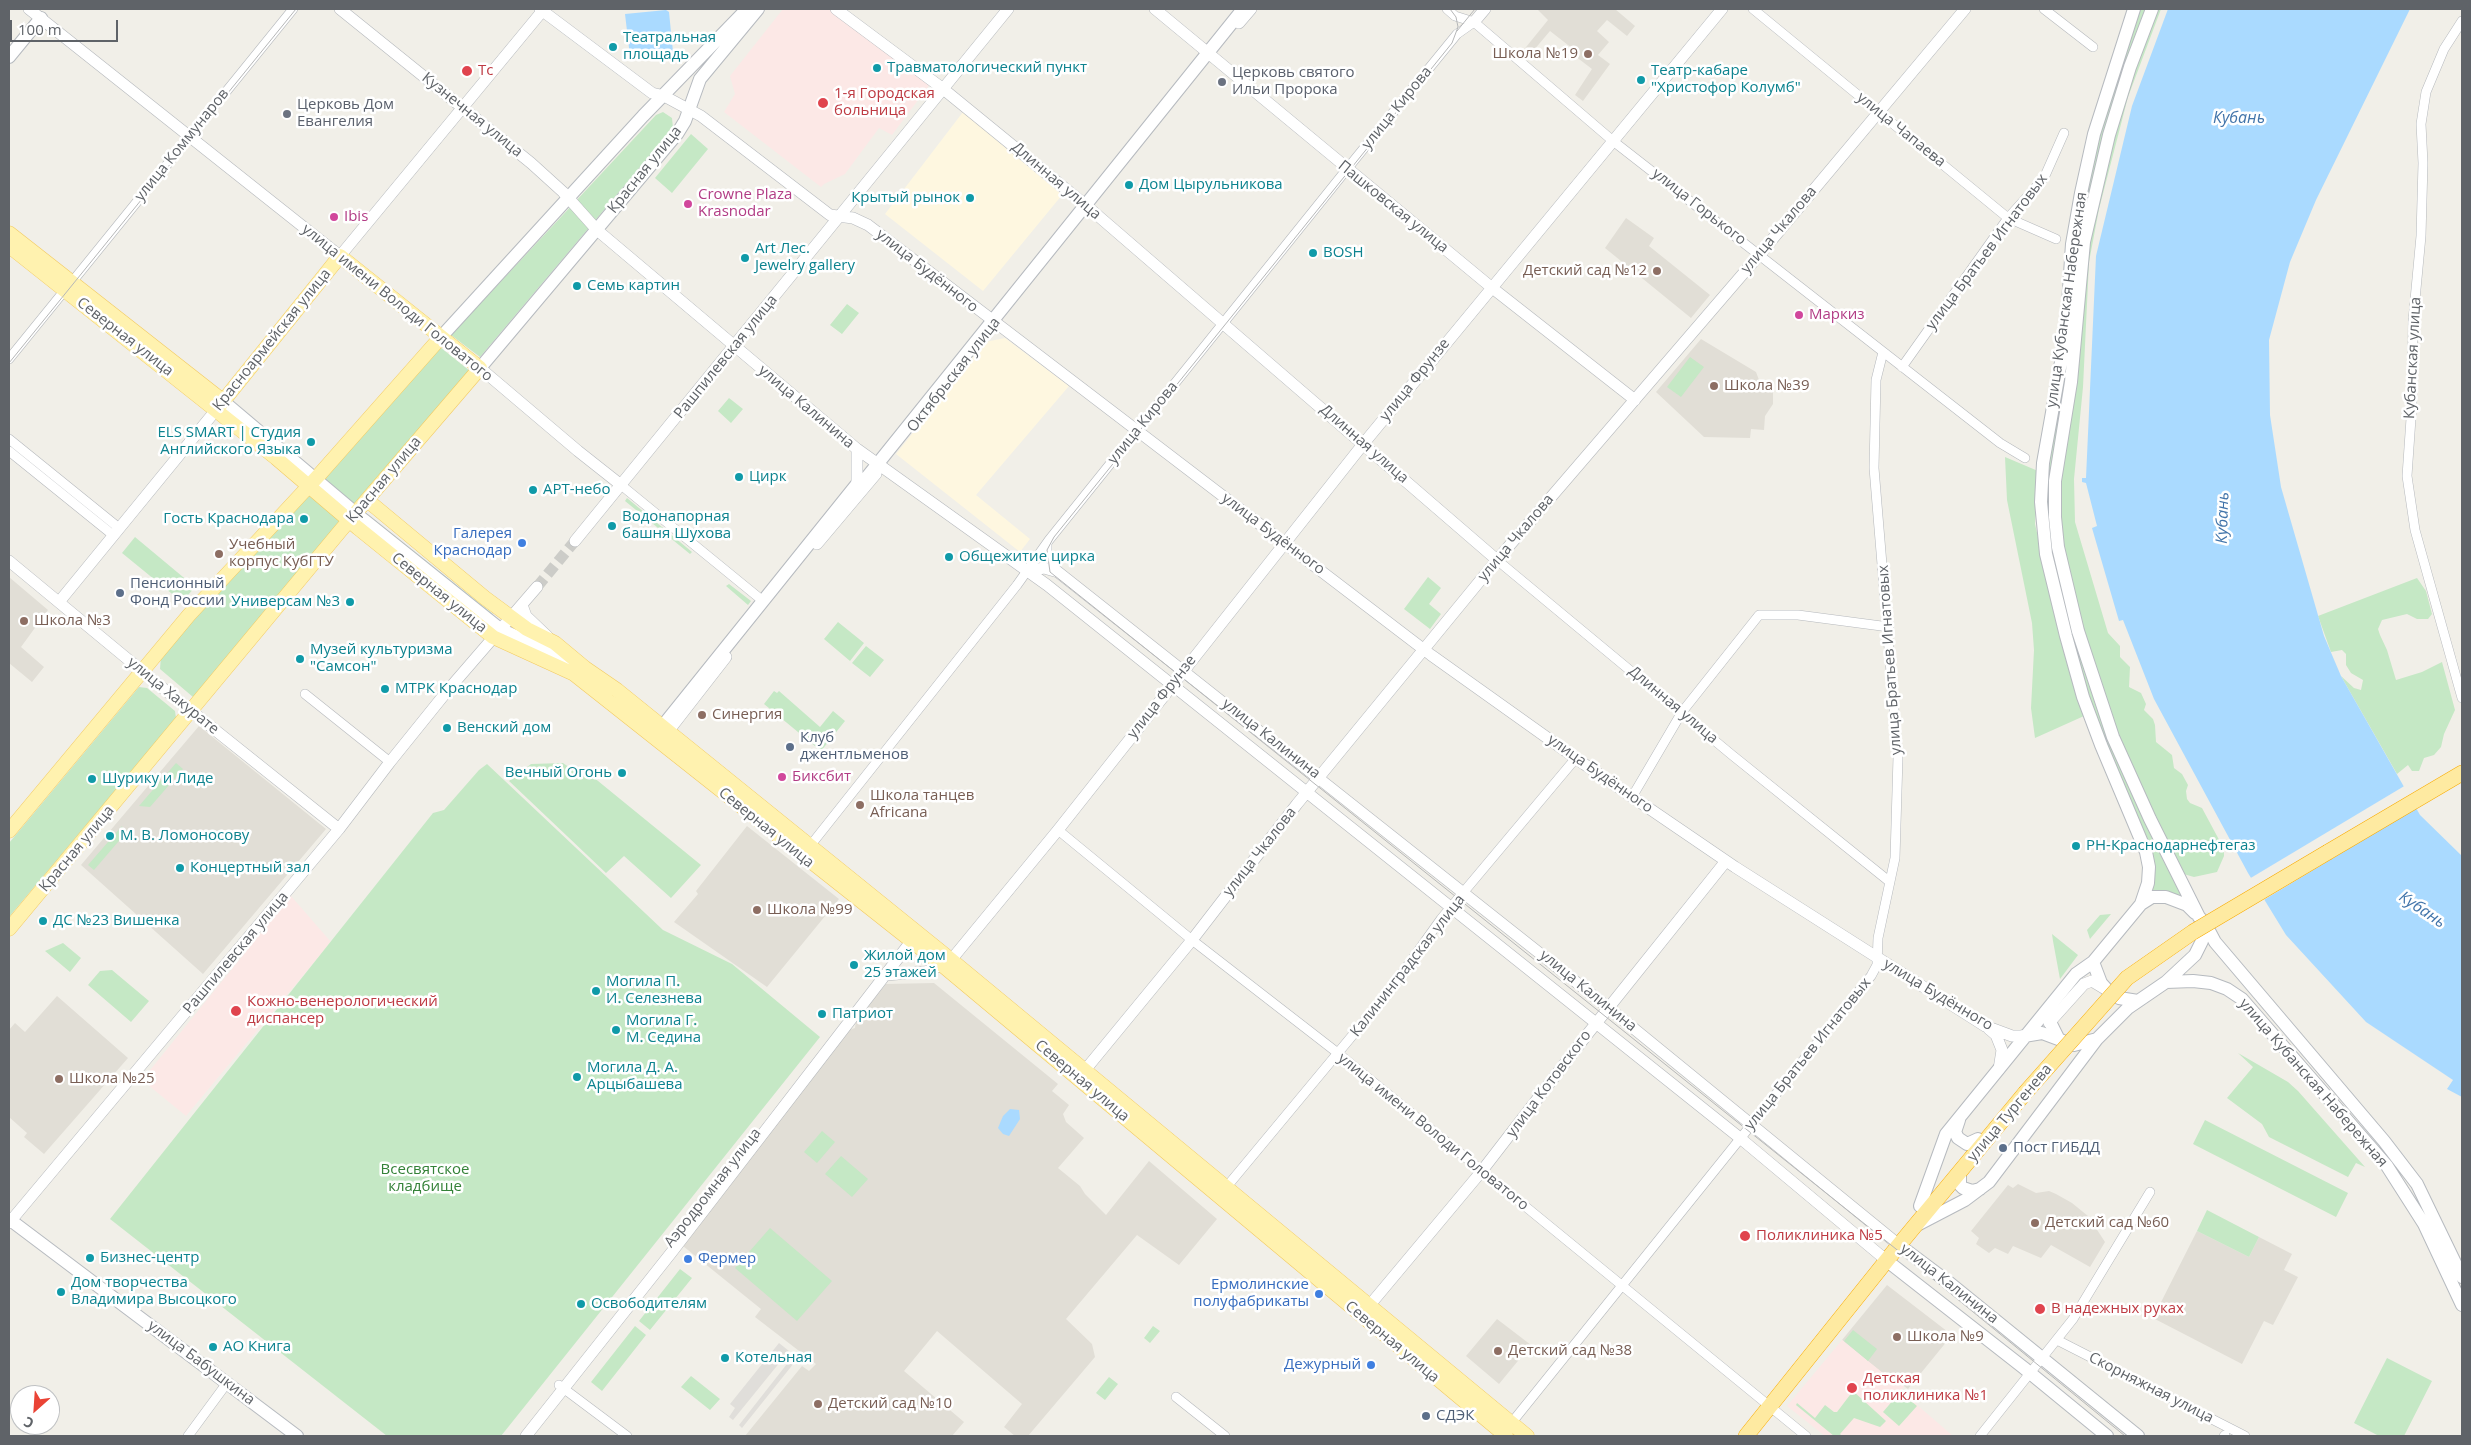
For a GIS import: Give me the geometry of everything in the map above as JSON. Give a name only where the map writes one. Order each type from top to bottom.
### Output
[{"type":"highway","name":"улица Тургенева","points":[[1746,1436],[1767,1405],[1883,1258],[1913,1228],[1960,1174],[2022,1097],[2127,978],[2193,932],[2462,773]]},
{"type":"highway","name":"улица Тургенева","points":[[1896,1243],[1920,1206],[2003,1107],[2022,1097]]},
{"type":"highway","name":"улица Тургенева","points":[[1736,1436],[1767,1405]]},
{"type":"main road","points":[[9,832],[213,588],[312,482],[441,337],[568,199],[717,38],[747,9]]},
{"type":"main road","name":"Красная улица","points":[[9,929],[367,500],[677,134],[700,79],[758,9]]},
{"type":"main road","name":"Октябрьская улица","points":[[661,735],[763,601],[857,484],[879,465],[993,321],[1210,54],[1243,9]]},
{"type":"main road","name":"улица Кубанская Набережная","points":[[1920,1206],[1942,1144],[1960,1117],[2076,974],[2093,962],[2141,904],[2148,883],[2150,867],[2146,852],[2083,697],[2046,554],[2041,502],[2044,463],[2066,334],[2072,244],[2081,193],[2094,134],[2134,9]]},
{"type":"main road","name":"улица Кубанская Набережная","points":[[2152,9],[2130,67],[2109,135],[2084,242],[2071,382],[2055,481],[2055,517],[2058,547],[2078,631],[2106,720],[2150,820],[2215,942],[2384,1140],[2417,1184],[2462,1277]]},
{"type":"main road","points":[[9,57],[45,13]]},
{"type":"main road","name":"Северная улица","points":[[9,233],[68,286],[219,405],[496,633],[574,674],[661,735],[810,846],[911,938]]},
{"type":"main road","name":"Северная улица","points":[[9,246],[68,286]]},
{"type":"main road","name":"улица имени Володи Головатого","points":[[340,256],[480,368]]},
{"type":"main road","name":"Красноармейская улица","points":[[219,405],[340,256]]},
{"type":"main road","name":"Северная улица","points":[[367,500],[440,562],[511,617],[528,629],[555,643],[585,668],[606,681],[661,735],[911,938],[946,962],[1082,1074],[1505,1432],[1527,1436]]},
{"type":"main road","name":"Северная улица","points":[[496,633],[585,668]]},
{"type":"main road","points":[[1913,1228],[1982,1188],[2097,1039],[2138,1000],[2166,982],[2196,955],[2202,941],[2202,920],[2187,905],[2166,897],[2152,898],[2141,904]]},
{"type":"main road","points":[[2093,962],[2101,983],[2108,991],[2119,998],[2138,1000]]},
{"type":"main road","name":"улица Кубанская Набережная","points":[[2166,982],[2194,981],[2211,983],[2227,989],[2242,1000],[2387,1166],[2424,1224],[2462,1305]]},
{"type":"main road","points":[[2053,1004],[2050,1022],[2069,1053],[2071,1063],[2055,1092]]},
{"type":"main road","points":[[2024,1036],[2042,1033],[2074,1045],[2085,1044],[2097,1039]]},
{"type":"main road","points":[[1960,1117],[1955,1132],[1958,1138],[1968,1144],[1978,1139]]},
{"type":"main road","points":[[1960,1174],[1960,1185],[1962,1188],[1972,1191],[1982,1188]]},
{"type":"main road","name":"улица Бабушкина","points":[[10,1221],[298,1436]]},
{"type":"main road","name":"улица Калинина","points":[[1896,1243],[1947,1280],[2138,1436]]},
{"type":"main road","name":"Северная улица","points":[[1291,1249],[1369,1306],[1505,1432]]},
{"type":"main road","name":"улица Калинина","points":[[1883,1258],[2031,1373],[2107,1436]]},
{"type":"street","name":"улица имени Володи Головатого","points":[[29,9],[45,13],[189,136],[340,256]]},
{"type":"street","name":"улица Коммунаров","points":[[9,360],[294,9]]},
{"type":"street","name":"Кузнечная улица","points":[[340,9],[464,107],[530,163],[568,199],[596,230]]},
{"type":"street","name":"Красноармейская улица","points":[[340,256],[543,9]]},
{"type":"street","name":"улица Будённого","points":[[543,9],[652,93],[664,96],[689,109],[830,215],[838,218],[853,218],[868,225],[1424,649],[1576,758],[1726,860],[1985,1026],[2005,1034],[2024,1036]]},
{"type":"street","name":"Длинная улица","points":[[836,9],[942,88],[1088,206],[1497,560],[1732,755],[1890,882]]},
{"type":"street","name":"Рашпилевская улица","points":[[575,541],[1008,9]]},
{"type":"street","name":"Пашковская улица","points":[[1155,9],[1491,287],[1635,400]]},
{"type":"street","name":"Октябрьская улица","points":[[1210,54],[1251,9]]},
{"type":"street","name":"улица Горького","points":[[1448,9],[1456,16],[1474,22],[1613,141],[1760,254],[2000,444],[2025,458]]},
{"type":"street","name":"улица Кирова","points":[[810,846],[1049,540],[1347,169],[1457,34],[1474,22],[1485,9]]},
{"type":"street","name":"улица Фрунзе","points":[[946,962],[1058,830],[1284,543],[1491,287],[1722,9]]},
{"type":"street","name":"улица Чапаева","points":[[1753,9],[2008,218],[2056,239]]},
{"type":"street","name":"улица Чкалова","points":[[1082,1074],[1497,560],[1760,254],[1965,9]]},
{"type":"street","points":[[2044,9],[2093,47]]},
{"type":"street","name":"Кубанская улица","points":[[2462,21],[2444,49],[2426,92],[2421,124],[2423,163],[2421,236],[2413,321],[2412,404],[2407,476],[2415,530],[2462,698]]},
{"type":"street","points":[[717,38],[727,47]]},
{"type":"street","name":"улица Братьев Игнатовых","points":[[1902,367],[2008,218],[2044,178],[2064,133]]},
{"type":"street","name":"улица Калинина","points":[[596,230],[857,449],[1026,571],[1172,684],[1740,1138],[1883,1258]]},
{"type":"street","name":"улица Братьев Игнатовых","points":[[1505,1432],[1871,976],[1877,965],[1878,938],[1895,858],[1898,757],[1889,627],[1874,468],[1876,380],[1883,352]]},
{"type":"street","name":"улица имени Володи Головатого","points":[[480,368],[578,451],[763,601]]},
{"type":"street","name":"Красноармейская улица","points":[[59,602],[219,405]]},
{"type":"street","points":[[9,439],[116,532]]},
{"type":"street","points":[[857,449],[857,484]]},
{"type":"street","points":[[9,451],[116,532]]},
{"type":"street","name":"Октябрьская улица","points":[[661,735],[814,548],[879,465]]},
{"type":"street","points":[[1049,540],[1046,551],[1050,562],[1058,572]]},
{"type":"street","name":"улица Хакурате","points":[[9,561],[190,711],[339,830]]},
{"type":"street","points":[[1026,571],[1044,568],[1058,572]]},
{"type":"street","name":"улица Калинина","points":[[1058,572],[1320,777],[1609,1008],[1896,1243]]},
{"type":"street","name":"Рашпилевская улица","points":[[10,1221],[339,830],[390,762],[496,633],[538,587]]},
{"type":"street","name":"Северная улица","points":[[522,605],[528,618],[555,643]]},
{"type":"street","points":[[1632,796],[1682,712],[1758,615],[1798,615],[1889,627]]},
{"type":"street","points":[[305,694],[390,762]]},
{"type":"street","name":"Калининградская улица","points":[[1223,1192],[1339,1054],[1464,893],[1576,758]]},
{"type":"street","name":"улица имени Володи Головатого","points":[[1058,830],[1192,940],[1339,1054],[1806,1436]]},
{"type":"street","name":"улица Котовского","points":[[1369,1306],[1482,1172],[1596,1023],[1726,860]]},
{"type":"street","name":"Аэродромная улица","points":[[518,1436],[671,1253],[885,975],[911,938]]},
{"type":"street","name":"Аэродромная улица","points":[[526,1436],[561,1386],[683,1228],[911,938]]},
{"type":"street","points":[[885,975],[925,972],[946,962]]},
{"type":"street","points":[[2024,1036],[2050,1022],[2080,987],[2088,982],[2098,984],[2108,991]]},
{"type":"street","points":[[1985,1026],[1996,1035],[2000,1042],[2002,1059],[1999,1069]]},
{"type":"street","points":[[1980,1436],[2073,1319],[2150,1192]]},
{"type":"street","name":"Скорняжная улица","points":[[2057,1340],[2245,1436]]},
{"type":"street","points":[[188,1436],[226,1383]]},
{"type":"street","points":[[561,1386],[627,1436]]},
{"type":"street","points":[[1176,1397],[1225,1436]]},
{"type":"shaded area","name":"1-я Городская больница","points":[[783,9],[829,9],[930,84],[892,135],[879,128],[845,174],[821,187],[724,112],[735,94],[730,76]]},
{"type":"shaded area","name":"Школа №19","points":[[1537,9],[1615,9],[1635,26],[1627,36],[1607,20],[1597,31],[1609,42],[1598,55],[1610,64],[1583,101],[1575,95],[1592,69],[1575,56],[1577,52],[1550,31],[1528,57],[1522,52],[1548,20]]},
{"type":"shaded area","points":[[963,112],[1062,195],[983,291],[885,214]]},
{"type":"shaded area","name":"Детский сад №12","points":[[1626,218],[1654,238],[1649,246],[1710,295],[1691,318],[1605,248]]},
{"type":"shaded area","points":[[1005,338],[1069,386],[976,495],[1030,539],[1020,552],[896,454],[985,342]]},
{"type":"shaded area","name":"Школа №39","points":[[1701,339],[1756,372],[1759,380],[1773,391],[1773,404],[1765,416],[1764,430],[1751,429],[1750,438],[1704,437],[1656,392]]},
{"type":"shaded area","name":"Школа №3","points":[[9,577],[48,610],[21,647],[44,667],[32,682],[9,663]]},
{"type":"shaded area","points":[[199,726],[326,829],[203,974],[81,865]]},
{"type":"shaded area","name":"Школа №99","points":[[747,826],[839,899],[767,987],[674,922],[698,894],[696,891]]},
{"type":"shaded area","name":"Кожно-венерологический диспансер","points":[[291,896],[331,942],[186,1116],[142,1080]]},
{"type":"shaded area","points":[[934,983],[1058,1084],[1052,1091],[1069,1105],[1063,1114],[1066,1122],[1084,1138],[1058,1168],[1080,1186],[1085,1194],[1106,1215],[1149,1161],[1217,1219],[1179,1265],[1137,1235],[1066,1319],[1092,1344],[1095,1357],[1028,1436],[1015,1436],[1004,1427],[1022,1404],[937,1331],[904,1371],[964,1422],[952,1436],[745,1436],[802,1366],[809,1371],[816,1364],[755,1317],[761,1309],[683,1246],[849,1030],[855,1028],[856,1021],[886,984]]},
{"type":"shaded area","name":"Школа №25","points":[[57,996],[128,1058],[44,1154],[24,1137],[27,1133],[9,1117],[9,1030],[15,1023],[25,1032]]},
{"type":"shaded area","name":"Детский сад №60","points":[[2018,1184],[2036,1193],[2049,1191],[2056,1194],[2072,1203],[2088,1216],[2105,1242],[2090,1267],[2051,1245],[2041,1258],[2013,1246],[2008,1254],[1995,1248],[1989,1253],[1976,1244],[1979,1238],[1971,1231],[2008,1185],[2013,1188]]},
{"type":"shaded area","points":[[2197,1231],[2249,1257],[2259,1237],[2292,1254],[2284,1270],[2298,1277],[2273,1325],[2264,1321],[2242,1364],[2153,1318]]},
{"type":"shaded area","name":"Школа №9","points":[[1887,1285],[1952,1335],[1908,1389],[1885,1372],[1883,1374],[1842,1340]]},
{"type":"shaded area","name":"Детский сад №38","points":[[1497,1319],[1531,1345],[1499,1384],[1466,1356]]},
{"type":"shaded area","name":"Детская поликлиника №1","points":[[1842,1340],[1883,1373],[1885,1372],[1904,1386],[1901,1391],[1953,1436],[1825,1436],[1787,1406]]},
{"type":"shaded area","points":[[779,1343],[789,1351],[733,1420],[729,1417],[735,1408],[730,1404]]},
{"type":"shaded area","points":[[794,1355],[798,1358],[742,1428],[739,1425]]},
{"type":"green space","points":[[2138,9],[2148,9],[2116,98],[2074,326],[2051,488],[2074,627],[2185,900],[2147,896],[2152,886],[2116,770],[2084,684],[2047,533],[2045,486],[2077,240],[2103,115]]},
{"type":"green space","points":[[2156,9],[2161,9],[2128,97],[2099,209],[2089,262],[2083,387],[2074,479],[2075,522],[2108,633],[2120,646],[2120,657],[2130,667],[2129,687],[2141,693],[2146,704],[2144,710],[2153,719],[2155,725],[2156,742],[2172,755],[2174,768],[2182,774],[2188,785],[2186,791],[2187,799],[2190,803],[2202,808],[2224,849],[2224,856],[2217,872],[2194,877],[2180,873],[2111,719],[2082,628],[2061,538],[2059,498],[2088,246],[2125,95]]},
{"type":"green space","points":[[663,112],[672,118],[673,128],[480,357],[451,335],[656,115]]},
{"type":"green space","points":[[691,134],[708,149],[672,193],[655,178]]},
{"type":"green space","points":[[847,304],[859,313],[842,334],[830,325]]},
{"type":"green space","points":[[440,347],[470,371],[355,504],[323,479]]},
{"type":"green space","points":[[1690,357],[1704,367],[1681,397],[1667,387]]},
{"type":"green space","points":[[729,398],[743,409],[731,423],[718,411]]},
{"type":"green space","points":[[2005,457],[2038,471],[2035,524],[2066,659],[2084,716],[2035,738],[2031,708],[2034,650],[2032,623],[2007,500]]},
{"type":"green space","points":[[309,494],[341,522],[193,697],[160,669],[161,656]]},
{"type":"green space","points":[[627,498],[692,552],[690,554],[625,501]]},
{"type":"green space","points":[[371,517],[493,614],[490,618],[369,520]]},
{"type":"green space","points":[[135,537],[195,587],[182,602],[122,553]]},
{"type":"green space","points":[[1428,577],[1441,588],[1429,604],[1441,614],[1430,629],[1404,609]]},
{"type":"green space","points":[[2417,578],[2426,591],[2432,614],[2428,619],[2417,619],[2407,614],[2382,620],[2378,629],[2396,680],[2422,672],[2442,662],[2455,710],[2444,734],[2441,747],[2434,755],[2424,758],[2419,771],[2412,771],[2408,765],[2397,774],[2341,676],[2354,688],[2361,690],[2363,680],[2351,673],[2346,665],[2346,654],[2342,650],[2331,652],[2318,616]]},
{"type":"green space","points":[[729,584],[751,601],[748,605],[726,586]]},
{"type":"green space","points":[[838,622],[864,643],[850,661],[824,639]]},
{"type":"green space","points":[[866,646],[884,660],[870,677],[852,663]]},
{"type":"green space","points":[[139,687],[147,688],[175,711],[176,718],[9,917],[9,843]]},
{"type":"green space","points":[[774,691],[777,693],[779,691],[820,727],[833,711],[845,721],[821,751],[764,704]]},
{"type":"green space","points":[[176,763],[183,769],[150,807],[139,806]]},
{"type":"green space","points":[[563,763],[583,777],[587,772],[701,865],[671,898],[624,856],[606,873],[509,781],[531,764]]},
{"type":"green space","name":"Всесвятское кладбище","points":[[487,764],[663,930],[732,964],[820,1037],[501,1436],[387,1436],[110,1219],[433,813],[444,810],[479,770]]},
{"type":"green space","points":[[122,826],[124,835],[94,870],[88,865]]},
{"type":"green space","points":[[2111,914],[2090,939],[2087,930],[2100,915]]},
{"type":"green space","points":[[2052,934],[2078,955],[2060,979],[2053,941]]},
{"type":"green space","points":[[63,943],[81,958],[70,972],[45,951]]},
{"type":"green space","points":[[112,970],[149,1001],[131,1022],[88,985],[100,971]]},
{"type":"green space","points":[[2238,1053],[2288,1082],[2365,1167],[2356,1163],[2348,1177],[2269,1137],[2262,1124],[2227,1098],[2253,1067]]},
{"type":"green space","points":[[2205,1120],[2348,1193],[2336,1217],[2193,1144]]},
{"type":"green space","points":[[822,1131],[835,1142],[817,1163],[804,1152]]},
{"type":"green space","points":[[841,1156],[868,1179],[852,1197],[825,1174]]},
{"type":"green space","points":[[2207,1210],[2259,1237],[2249,1257],[2197,1231]]},
{"type":"green space","points":[[770,1228],[832,1281],[797,1321],[735,1268]]},
{"type":"green space","points":[[680,1269],[692,1278],[650,1330],[639,1321]]},
{"type":"green space","points":[[635,1326],[646,1335],[602,1391],[591,1382]]},
{"type":"green space","points":[[1153,1326],[1160,1331],[1150,1343],[1144,1338]]},
{"type":"green space","points":[[1853,1330],[1877,1349],[1868,1361],[1844,1341]]},
{"type":"green space","points":[[2387,1358],[2432,1381],[2404,1436],[2379,1436],[2354,1423]]},
{"type":"green space","points":[[691,1376],[720,1399],[710,1410],[681,1387]]},
{"type":"green space","points":[[1109,1377],[1118,1384],[1105,1400],[1096,1393]]},
{"type":"green space","points":[[1853,1391],[1886,1421],[1880,1427],[1854,1418],[1840,1434],[1842,1436],[1834,1436],[1796,1405],[1797,1403],[1815,1418],[1825,1405],[1834,1412],[1837,1412]]},
{"type":"green space","points":[[1900,1392],[1917,1406],[1899,1426],[1883,1412]]},
{"type":"water","name":"Кубань","points":[[2168,9],[2410,9],[2316,200],[2290,262],[2269,340],[2270,415],[2281,487],[2324,636],[2341,676],[2420,815],[2462,856],[2462,1097],[2447,1089],[2453,1080],[2366,1022],[2286,935],[2248,873],[2154,699],[2123,620],[2119,621],[2092,528],[2097,526],[2086,483],[2082,482],[2082,478],[2086,478],[2096,256],[2132,106]]},
{"type":"water","points":[[666,10],[669,12],[673,52],[630,56],[625,14]]},
{"type":"water","points":[[1010,1109],[1019,1110],[1020,1119],[1009,1136],[1003,1134],[998,1128],[1003,1116]]},
{"type":"pier","points":[[2406,785],[2418,807],[2262,901],[2249,879]]},
{"type":"tunnel","points":[[537,587],[575,541]]},
{"type":"tram line","points":[[9,363],[296,9]]},
{"type":"tram line","points":[[1450,9],[1456,17],[1458,27],[1452,43],[1054,537],[1047,550],[1050,572],[1896,1249],[2125,1436]]},
{"type":"tram line","points":[[1457,31],[1475,9]]},
{"type":"place","name":"Театральная площадь","points":[[613,47]]},
{"type":"place","name":"Школа №19","points":[[1588,54]]},
{"type":"place","name":"Травматологический пункт","points":[[877,68]]},
{"type":"place","name":"Тс","points":[[467,71]]},
{"type":"place","name":"Театр-кабаре \"Христофор Колумб\"","points":[[1641,80]]},
{"type":"place","name":"Церковь святого Ильи Пророка","points":[[1222,82]]},
{"type":"place","name":"1-я Городская больница","points":[[823,103]]},
{"type":"place","name":"Церковь Дом Евангелия","points":[[287,114]]},
{"type":"place","name":"Дом Цырульникова","points":[[1129,185]]},
{"type":"place","name":"Крытый рынок","points":[[970,198]]},
{"type":"place","name":"Crowne Plaza Krasnodar","points":[[688,204]]},
{"type":"place","name":"Ibis","points":[[334,217]]},
{"type":"place","name":"BOSH","points":[[1313,253]]},
{"type":"place","name":"Art Лес. Jewelry gallery","points":[[745,258]]},
{"type":"place","name":"Детский сад №12","points":[[1657,271]]},
{"type":"place","name":"Семь картин","points":[[577,286]]},
{"type":"place","name":"Маркиз","points":[[1799,315]]},
{"type":"place","name":"Школа №39","points":[[1714,386]]},
{"type":"place","name":"ELS SMART | Студия Английского Языка","points":[[311,442]]},
{"type":"place","name":"Цирк","points":[[739,477]]},
{"type":"place","name":"АРТ-небо","points":[[533,490]]},
{"type":"place","name":"Гость Краснодара","points":[[304,519]]},
{"type":"place","name":"Водонапорная башня Шухова","points":[[612,526]]},
{"type":"place","name":"Галерея Краснодар","points":[[522,543]]},
{"type":"place","name":"Учебный корпус КубГТУ","points":[[219,554]]},
{"type":"place","name":"Общежитие цирка","points":[[949,557]]},
{"type":"place","name":"Пенсионный Фонд России","points":[[120,593]]},
{"type":"place","name":"Универсам №3","points":[[350,602]]},
{"type":"place","name":"Школа №3","points":[[24,621]]},
{"type":"place","name":"Музей культуризма \"Самсон\"","points":[[300,659]]},
{"type":"place","name":"МТРК Краснодар","points":[[385,689]]},
{"type":"place","name":"Синергия","points":[[702,715]]},
{"type":"place","name":"Венский дом","points":[[447,728]]},
{"type":"place","name":"Клуб джентльменов","points":[[790,747]]},
{"type":"place","name":"Вечный Огонь","points":[[622,773]]},
{"type":"place","name":"Биксбит","points":[[782,777]]},
{"type":"place","name":"Шурику и Лиде","points":[[92,779]]},
{"type":"place","name":"Школа танцев Africana","points":[[860,805]]},
{"type":"place","name":"М. В. Ломоносову","points":[[110,836]]},
{"type":"place","name":"РН-Краснодарнефтегаз","points":[[2076,846]]},
{"type":"place","name":"Концертный зал","points":[[180,868]]},
{"type":"place","name":"Школа №99","points":[[757,910]]},
{"type":"place","name":"ДС №23 Вишенка","points":[[43,921]]},
{"type":"place","name":"Жилой дом 25 этажей","points":[[854,965]]},
{"type":"place","name":"Могила П. И. Селезнева","points":[[596,991]]},
{"type":"place","name":"Кожно-венерологический диспансер","points":[[236,1011]]},
{"type":"place","name":"Патриот","points":[[822,1014]]},
{"type":"place","name":"Могила Г. М. Седина","points":[[616,1030]]},
{"type":"place","name":"Могила Д. А. Арцыбашева","points":[[577,1077]]},
{"type":"place","name":"Школа №25","points":[[59,1079]]},
{"type":"place","name":"Пост ГИБДД","points":[[2003,1148]]},
{"type":"place","name":"Детский сад №60","points":[[2035,1223]]},
{"type":"place","name":"Поликлиника №5","points":[[1745,1236]]},
{"type":"place","name":"Бизнес-центр","points":[[90,1258]]},
{"type":"place","name":"Фермер","points":[[688,1259]]},
{"type":"place","name":"Дом творчества Владимира Высоцкого","points":[[61,1292]]},
{"type":"place","name":"Ермолинские полуфабрикаты","points":[[1319,1294]]},
{"type":"place","name":"Освободителям","points":[[581,1304]]},
{"type":"place","name":"В надежных руках","points":[[2040,1309]]},
{"type":"place","name":"Школа №9","points":[[1897,1337]]},
{"type":"place","name":"АО Книга","points":[[213,1347]]},
{"type":"place","name":"Детский сад №38","points":[[1498,1351]]},
{"type":"place","name":"Котельная","points":[[725,1358]]},
{"type":"place","name":"Дежурный","points":[[1371,1365]]},
{"type":"place","name":"Детская поликлиника №1","points":[[1852,1388]]},
{"type":"place","name":"Детский сад №10","points":[[818,1404]]},
{"type":"place","name":"СДЭК","points":[[1426,1416]]}]
